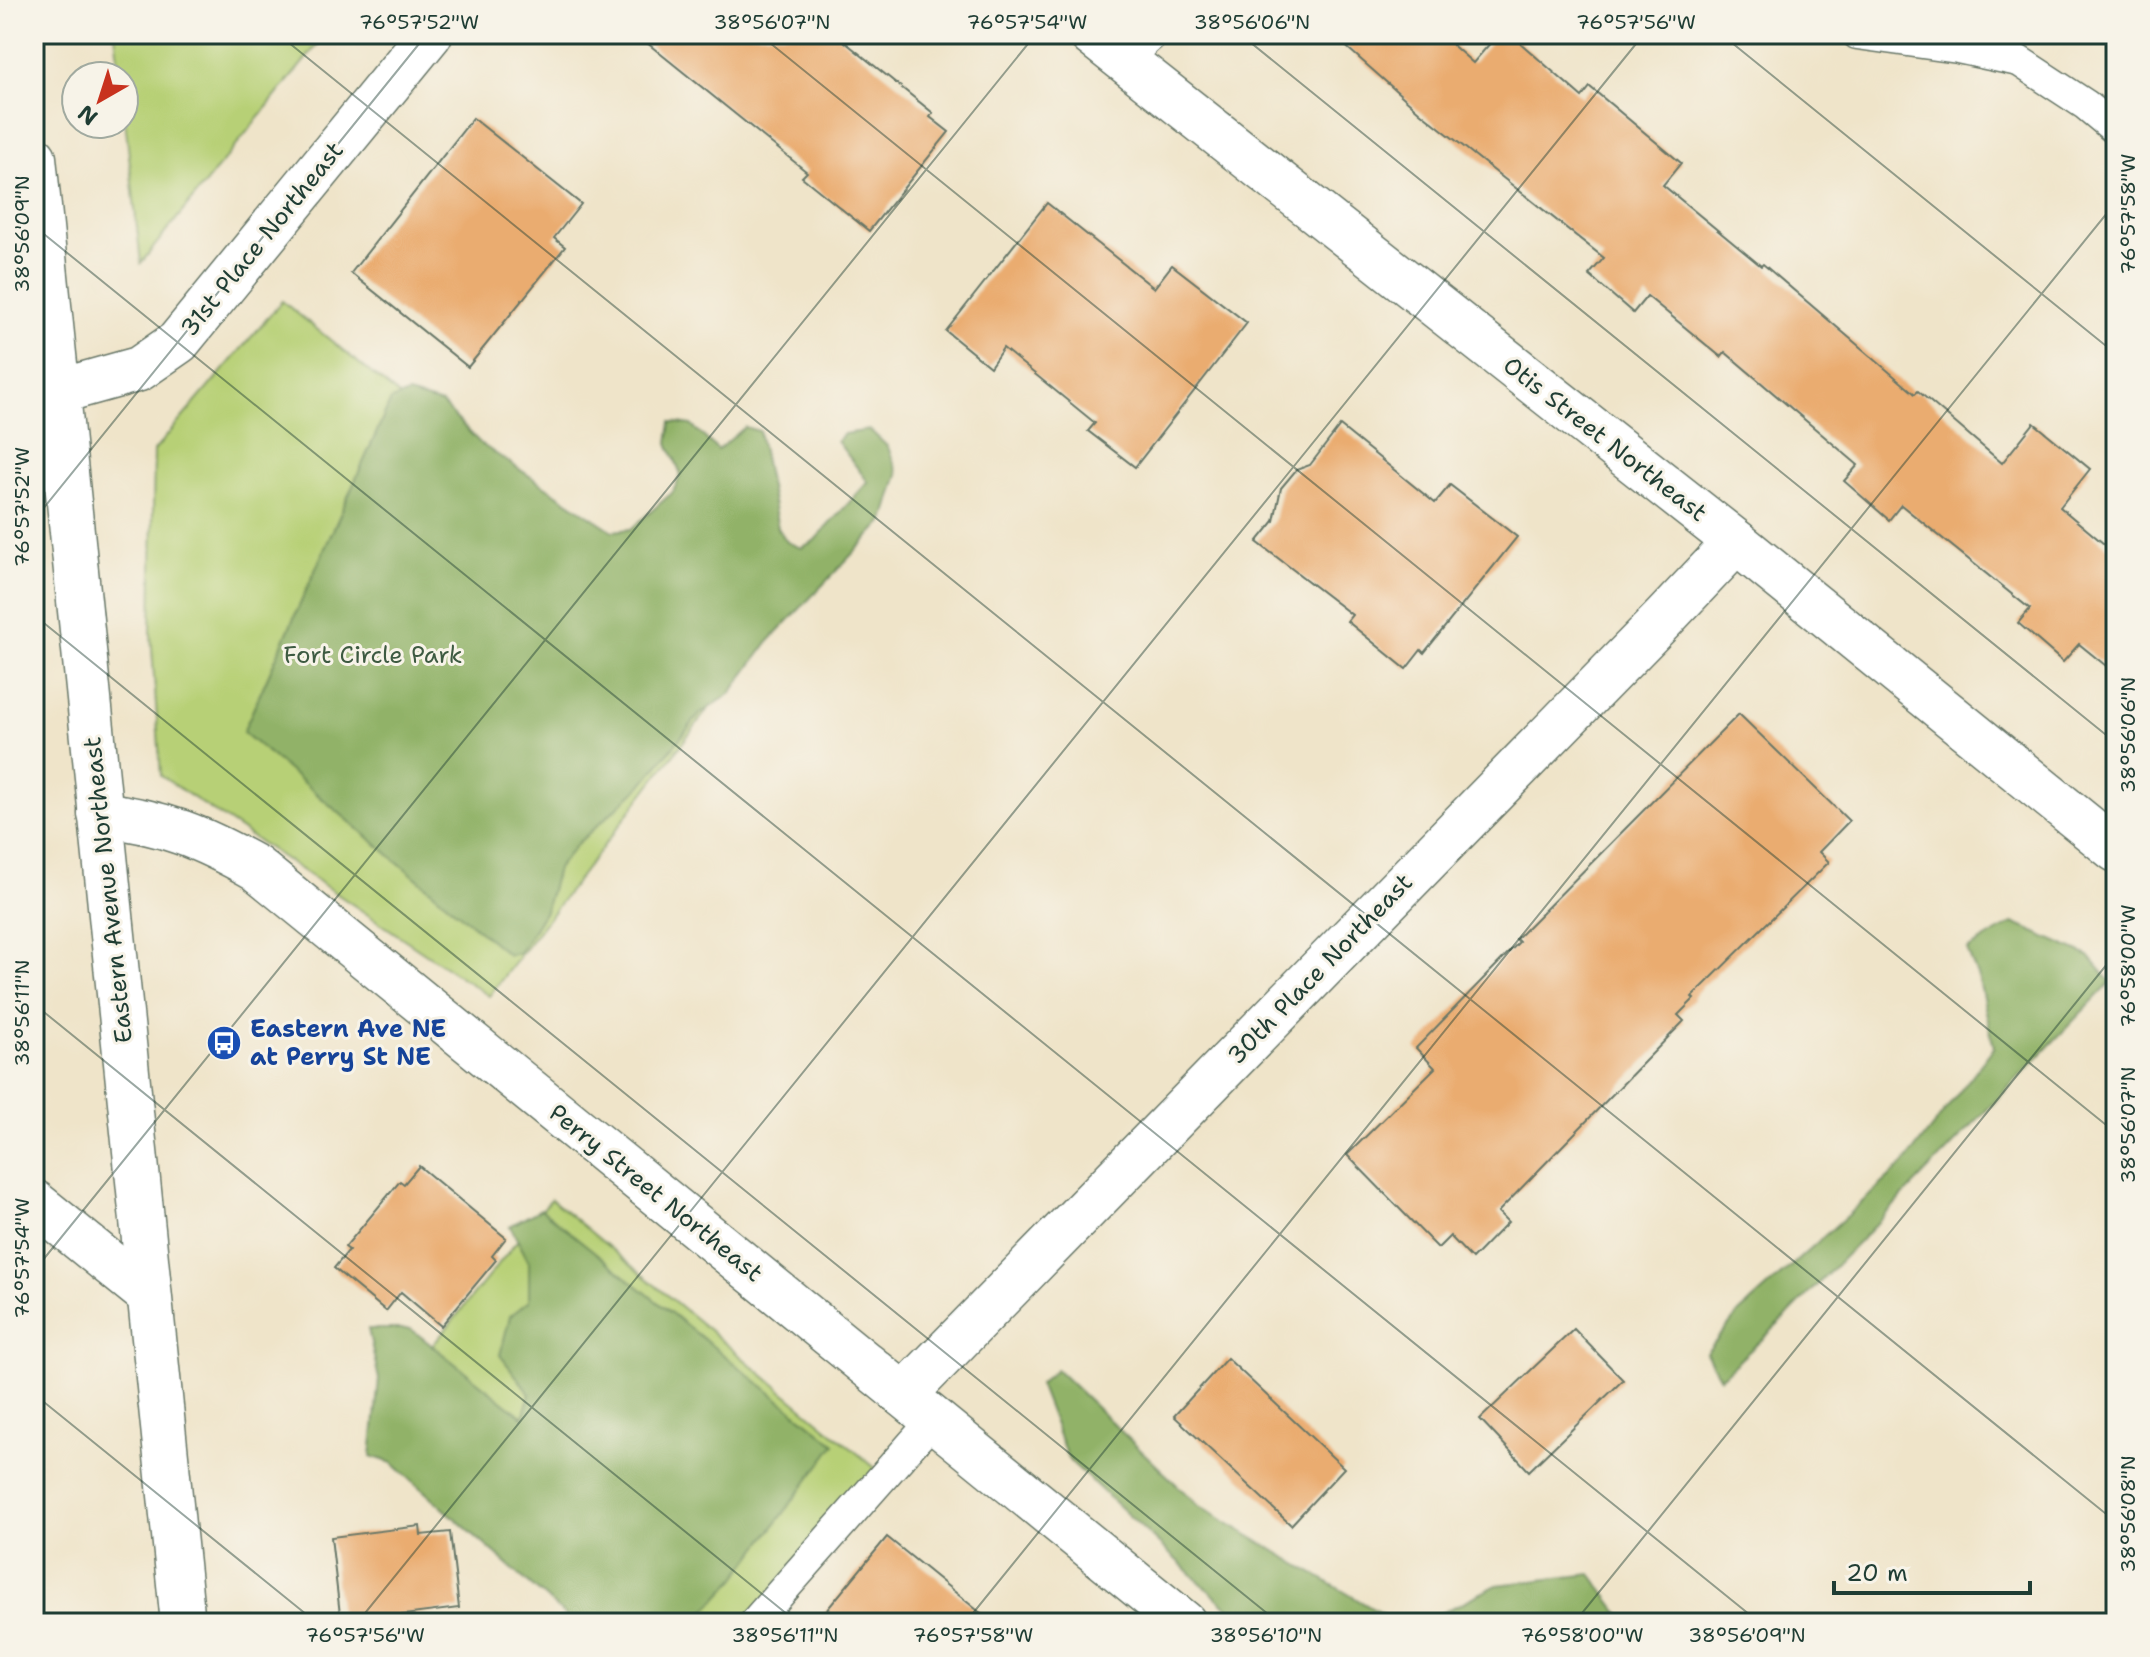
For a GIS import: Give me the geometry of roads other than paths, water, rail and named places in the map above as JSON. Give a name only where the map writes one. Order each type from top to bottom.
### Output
[{"type":"street","name":"31st Place Northeast","points":[[57,392],[139,369],[178,342],[430,34]]},
{"type":"street","name":"Otis Street Northeast","points":[[1123,43],[2116,850]]},
{"type":"street","name":"Eastern Avenue Northeast","points":[[34,158],[183,1623]]},
{"type":"street","name":"30th Place Northeast","points":[[919,1407],[1736,542]]},
{"type":"street","name":"Perry Street Northeast","points":[[100,814],[172,827],[203,839],[256,868],[1184,1623]]},
{"type":"street","points":[[34,1202],[149,1295]]},
{"type":"lane","points":[[1857,34],[1958,48],[2019,61],[2086,105],[2116,130]]},
{"type":"lane","points":[[754,1623],[919,1407]]},
{"type":"place","name":"Eastern Ave NE at Perry St NE","points":[[224,1043]]},
{"type":"park label","name":"Fort Circle Park","points":[[373,655]]}]
